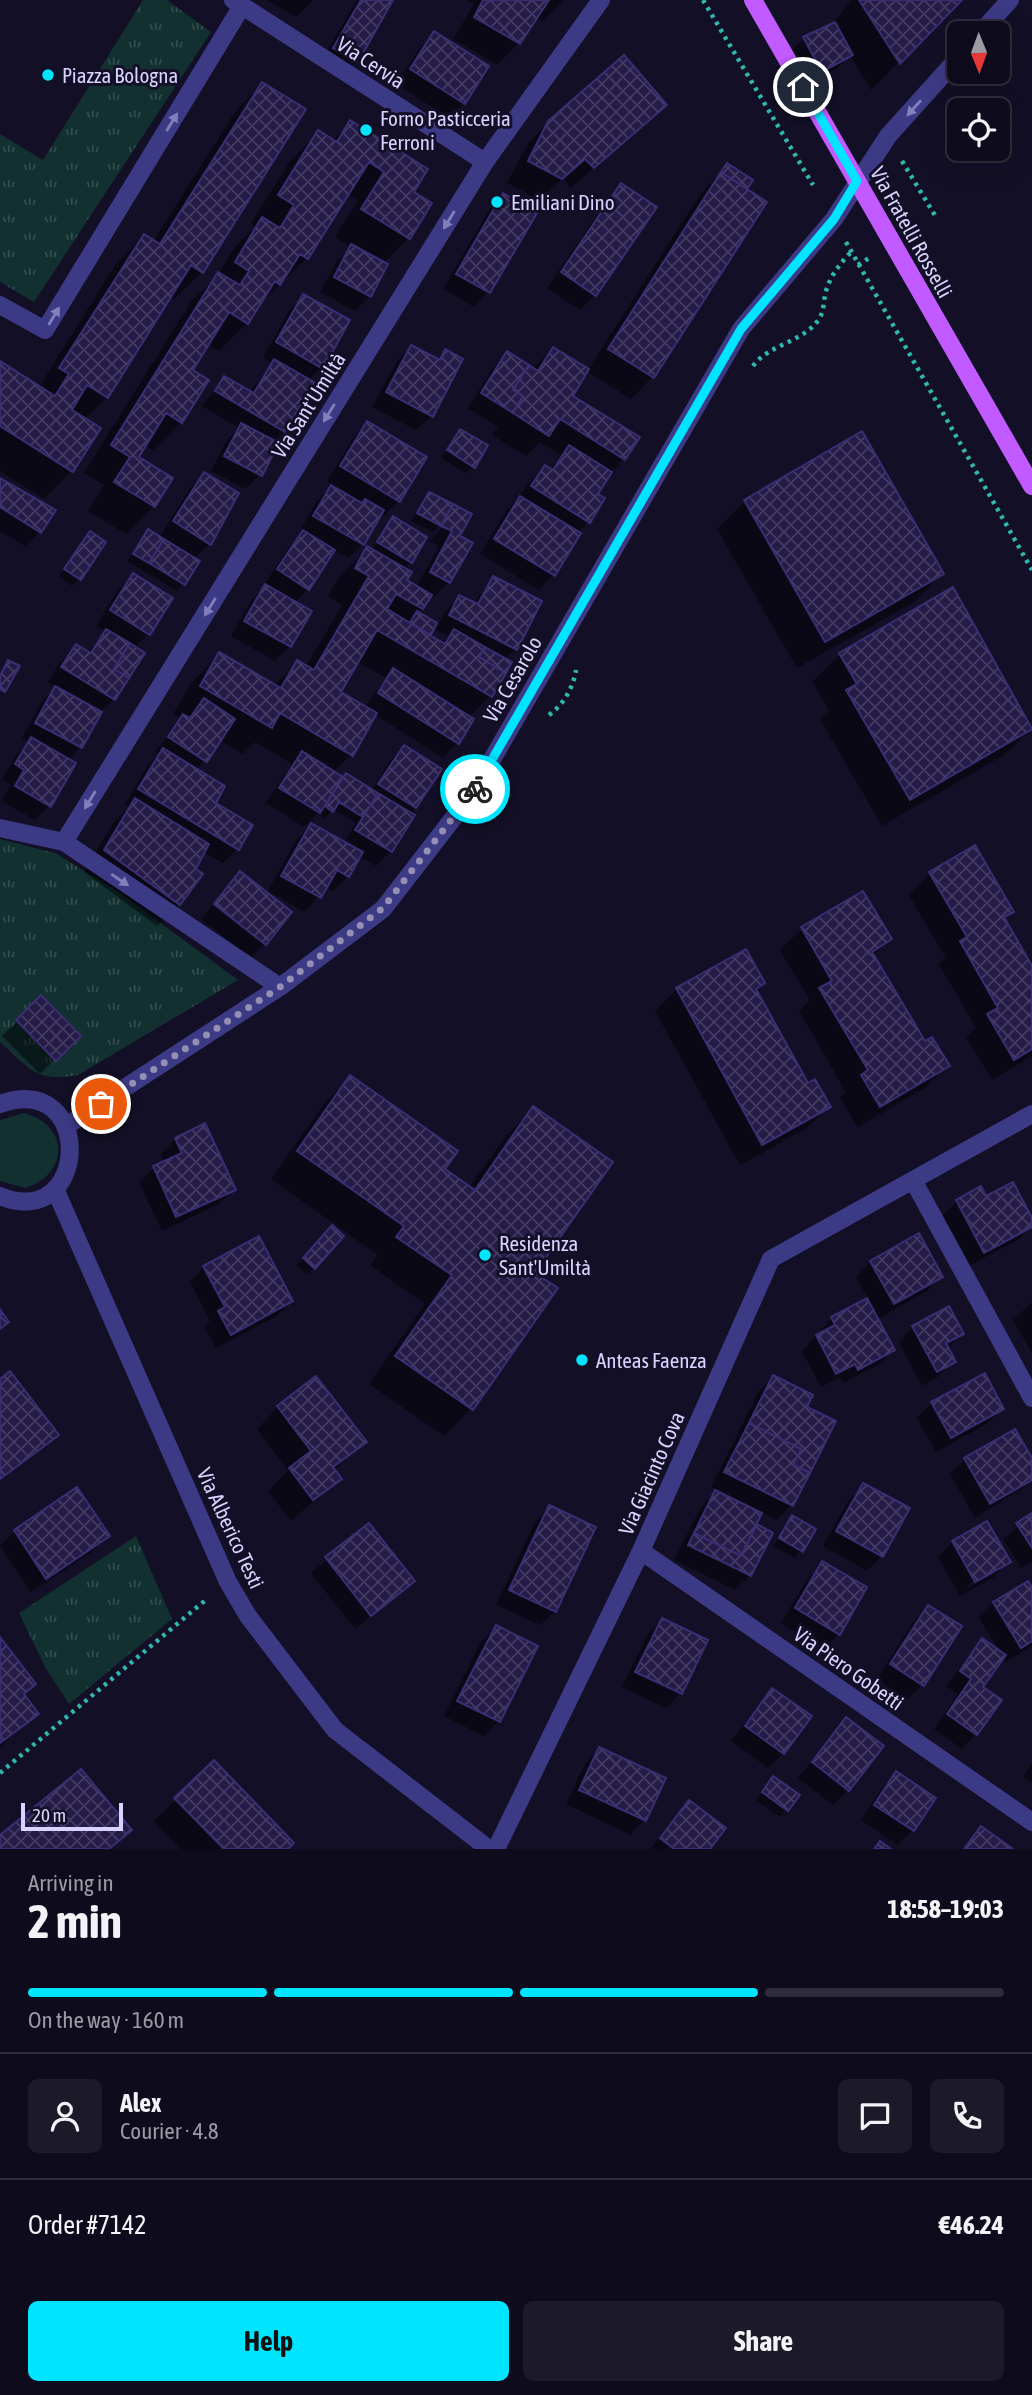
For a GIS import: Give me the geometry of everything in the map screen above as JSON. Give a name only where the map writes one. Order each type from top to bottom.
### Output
[{"type":"main road","name":"Via Fratelli Rosselli","points":[[753,0],[1032,486]]},
{"type":"street","name":"Via Sant'Umiltà","points":[[64,842],[485,162],[601,0]]},
{"type":"street","points":[[991,21],[1010,0]]},
{"type":"street","name":"Via Cervia","points":[[238,3],[485,162]]},
{"type":"street","points":[[0,305],[45,330],[238,3]]},
{"type":"street","name":"Via Cesarolo","points":[[66,1126],[280,987],[383,908],[472,794],[741,329],[834,219],[888,136],[947,70]]},
{"type":"street","points":[[0,828],[64,842],[280,987]]},
{"type":"street","points":[[0,1104],[27,1099],[43,1104],[57,1114],[66,1126],[72,1143],[71,1160],[65,1176],[55,1189],[41,1198],[26,1201],[0,1196]]},
{"type":"street","name":"Via Giacinto Cova","points":[[496,1849],[641,1551],[771,1259],[1032,1114]]},
{"type":"street","points":[[913,1180],[1032,1398]]},
{"type":"street","name":"Via Alberico Testi","points":[[55,1189],[228,1582],[248,1616],[335,1730],[489,1849]]},
{"type":"street","name":"Via Piero Gobetti","points":[[641,1551],[1032,1822]]},
{"type":"path","points":[[703,0],[813,185]]},
{"type":"path","points":[[844,240],[1032,570]]},
{"type":"path","points":[[749,372],[756,362],[804,334],[820,319],[826,289],[838,265],[851,252]]},
{"type":"path","points":[[858,265],[869,258]]},
{"type":"path","points":[[0,1773],[228,1582]]},
{"type":"green space","points":[[143,0],[167,0],[211,32],[34,302],[0,282],[0,134],[43,160]]},
{"type":"green space","points":[[0,839],[55,853],[120,893],[238,980],[78,1075],[52,1077],[34,1071],[0,1042]]},
{"type":"green space","points":[[24,1113],[39,1119],[49,1128],[56,1138],[58,1150],[50,1172],[40,1181],[25,1188],[0,1181],[0,1120]]},
{"type":"green space","points":[[136,1536],[172,1619],[69,1704],[45,1667],[19,1613]]},
{"type":"building","points":[[361,0],[393,0],[358,62],[333,48]]},
{"type":"building","points":[[483,0],[549,0],[520,44],[474,17]]},
{"type":"building","points":[[859,0],[962,0],[900,64]]},
{"type":"building","points":[[835,22],[853,55],[822,72],[803,37]]},
{"type":"building","points":[[434,31],[489,66],[465,104],[410,69]]},
{"type":"building","points":[[624,55],[667,105],[594,168],[585,159],[562,179],[528,161],[548,121]]},
{"type":"building","points":[[262,82],[306,109],[203,273],[191,265],[108,398],[87,385],[72,410],[101,428],[73,472],[0,426],[0,361],[55,396],[69,374],[59,368],[144,234],[160,244]]},
{"type":"building","points":[[350,120],[428,169],[414,192],[432,203],[410,239],[361,209],[384,172],[369,162],[308,259],[300,254],[280,285],[275,281],[248,324],[229,312],[193,370],[209,380],[182,423],[166,413],[139,457],[173,478],[155,507],[114,482],[130,457],[111,445],[218,272],[240,285],[249,271],[235,262],[262,217],[280,228],[294,205],[278,195],[318,130],[337,142]]},
{"type":"building","points":[[727,163],[753,180],[747,189],[721,172]]},
{"type":"building","points":[[721,172],[767,202],[654,378],[608,349]]},
{"type":"building","points":[[621,183],[657,207],[596,296],[561,272]]},
{"type":"building","points":[[503,193],[537,213],[490,293],[456,274]]},
{"type":"building","points":[[351,244],[388,264],[371,297],[334,277]]},
{"type":"building","points":[[303,294],[350,320],[323,369],[276,342]]},
{"type":"building","points":[[411,345],[440,360],[445,349],[463,359],[433,417],[386,392]]},
{"type":"building","points":[[553,347],[589,369],[573,396],[640,437],[625,460],[560,419],[549,436],[513,413],[523,396],[513,390],[529,365],[538,371]]},
{"type":"building","points":[[507,351],[529,365],[513,390],[523,396],[513,413],[481,393]]},
{"type":"building","points":[[274,359],[314,382],[285,432],[215,391],[224,376],[254,393]]},
{"type":"building","points":[[367,421],[427,457],[400,502],[340,466]]},
{"type":"building","points":[[241,423],[279,443],[262,476],[224,456]]},
{"type":"building","points":[[460,429],[488,445],[475,468],[447,450]]},
{"type":"building","points":[[862,431],[944,574],[825,642],[744,500]]},
{"type":"building","points":[[569,445],[612,472],[598,494],[605,498],[590,523],[531,486],[545,465],[553,470]]},
{"type":"building","points":[[204,472],[239,493],[211,545],[173,521]]},
{"type":"building","points":[[0,478],[56,510],[41,533],[0,507]]},
{"type":"building","points":[[331,485],[362,503],[365,499],[384,510],[364,545],[313,516]]},
{"type":"building","points":[[429,492],[453,504],[441,526],[417,513]]},
{"type":"building","points":[[520,496],[581,533],[555,576],[494,539]]},
{"type":"building","points":[[453,504],[472,514],[460,536],[473,543],[450,583],[430,572],[452,531],[441,526]]},
{"type":"building","points":[[393,516],[427,537],[412,563],[377,542]]},
{"type":"building","points":[[148,529],[164,539],[149,563],[133,554]]},
{"type":"building","points":[[303,530],[335,550],[309,590],[277,569]]},
{"type":"building","points":[[90,531],[106,542],[81,580],[64,569]]},
{"type":"building","points":[[164,539],[200,561],[185,585],[149,563]]},
{"type":"building","points":[[367,546],[412,572],[407,580],[432,595],[423,609],[396,594],[387,609],[445,644],[454,629],[485,647],[479,657],[506,673],[492,697],[377,630],[341,692],[377,713],[353,756],[280,713],[272,728],[200,686],[219,652],[281,688],[297,660],[314,670],[369,576],[355,568]]},
{"type":"building","points":[[133,573],[173,598],[150,635],[110,610]]},
{"type":"building","points":[[493,576],[542,601],[517,650],[449,615],[459,595],[478,604]]},
{"type":"building","points":[[265,584],[312,611],[291,647],[244,621]]},
{"type":"building","points":[[953,587],[1032,729],[910,800],[846,690],[857,684],[839,653]]},
{"type":"building","points":[[417,611],[437,623],[431,635],[410,623]]},
{"type":"building","points":[[106,629],[130,643],[114,669],[129,678],[115,700],[61,667],[76,644],[91,653]]},
{"type":"building","points":[[130,643],[145,653],[129,678],[114,669]]},
{"type":"building","points":[[485,647],[512,662],[506,673],[479,657]]},
{"type":"building","points":[[8,660],[20,666],[5,692],[0,689],[0,676]]},
{"type":"building","points":[[393,668],[474,719],[459,744],[378,693]]},
{"type":"building","points":[[55,686],[102,712],[82,748],[35,723]]},
{"type":"building","points":[[204,698],[235,719],[207,762],[168,737],[183,714],[190,718]]},
{"type":"building","points":[[31,737],[76,763],[51,807],[15,786],[24,770],[15,764]]},
{"type":"building","points":[[404,745],[442,769],[416,808],[378,784]]},
{"type":"building","points":[[163,748],[225,786],[216,803],[253,825],[239,850],[138,789]]},
{"type":"building","points":[[302,751],[343,777],[320,813],[279,788]]},
{"type":"building","points":[[346,773],[378,793],[363,817],[339,802],[333,812],[325,806]]},
{"type":"building","points":[[378,793],[415,815],[392,852],[355,830]]},
{"type":"building","points":[[135,798],[209,844],[196,869],[203,874],[180,905],[104,850]]},
{"type":"building","points":[[311,823],[363,852],[349,877],[337,870],[321,898],[281,876]]},
{"type":"building","points":[[975,845],[1014,912],[1004,917],[1032,966],[1032,1049],[1014,1060],[987,1014],[998,1008],[960,941],[967,937],[929,872]]},
{"type":"building","points":[[240,871],[292,912],[266,945],[214,904]]},
{"type":"building","points":[[863,891],[892,939],[872,952],[925,1041],[932,1037],[950,1066],[880,1107],[861,1075],[868,1070],[819,988],[832,981],[801,927]]},
{"type":"building","points":[[746,949],[765,983],[756,989],[808,1083],[815,1079],[831,1107],[762,1145],[676,988]]},
{"type":"building","points":[[41,995],[81,1036],[56,1061],[16,1020]]},
{"type":"building","name":"Residenza Sant'Umiltà","points":[[350,1075],[458,1151],[445,1169],[475,1190],[533,1106],[613,1162],[535,1273],[558,1288],[473,1410],[395,1356],[452,1275],[396,1237],[404,1226],[297,1151]]},
{"type":"building","points":[[205,1123],[236,1190],[176,1217],[153,1166],[182,1153],[175,1138]]},
{"type":"building","points":[[1013,1182],[1032,1218],[1032,1227],[984,1253],[956,1200],[981,1186],[986,1196]]},
{"type":"building","points":[[332,1225],[344,1236],[315,1269],[303,1258]]},
{"type":"building","points":[[919,1233],[943,1277],[894,1304],[870,1261]]},
{"type":"building","points":[[259,1236],[293,1301],[231,1335],[218,1311],[225,1307],[203,1266]]},
{"type":"building","points":[[867,1298],[895,1350],[858,1370],[855,1364],[836,1374],[816,1335],[835,1325],[831,1317]]},
{"type":"building","points":[[949,1306],[964,1334],[946,1343],[956,1362],[937,1372],[912,1326]]},
{"type":"building","points":[[0,1309],[9,1322],[0,1329]]},
{"type":"building","points":[[10,1371],[59,1435],[0,1479],[0,1379]]},
{"type":"building","points":[[985,1373],[1004,1409],[951,1438],[931,1402]]},
{"type":"building","points":[[773,1375],[813,1395],[807,1407],[836,1421],[810,1473],[793,1465],[801,1449],[749,1423]]},
{"type":"building","points":[[316,1376],[367,1442],[333,1467],[342,1479],[313,1500],[289,1468],[311,1451],[277,1406]]},
{"type":"building","points":[[749,1423],[801,1449],[793,1465],[810,1473],[793,1506],[724,1472]]},
{"type":"building","points":[[1015,1429],[1032,1458],[1032,1480],[990,1504],[964,1458]]},
{"type":"building","points":[[863,1483],[910,1508],[883,1557],[836,1531]]},
{"type":"building","points":[[77,1487],[110,1536],[46,1579],[14,1530]]},
{"type":"building","points":[[715,1490],[762,1513],[741,1556],[694,1533]]},
{"type":"building","points":[[549,1505],[596,1527],[556,1612],[509,1590]]},
{"type":"building","points":[[1032,1513],[1032,1548],[1016,1523]]},
{"type":"building","points":[[792,1515],[816,1529],[803,1552],[779,1538]]},
{"type":"building","points":[[987,1521],[1011,1562],[975,1582],[952,1541]]},
{"type":"building","points":[[369,1523],[415,1581],[371,1616],[325,1557]]},
{"type":"building","points":[[757,1524],[773,1533],[751,1576],[688,1545],[694,1533],[741,1556]]},
{"type":"building","points":[[822,1561],[867,1587],[840,1635],[795,1608]]},
{"type":"building","points":[[1028,1581],[1032,1587],[1032,1641],[1021,1648],[993,1602]]},
{"type":"building","points":[[928,1605],[962,1626],[924,1686],[890,1664]]},
{"type":"building","points":[[662,1618],[708,1640],[682,1694],[635,1672]]},
{"type":"building","points":[[496,1625],[538,1646],[500,1722],[457,1701]]},
{"type":"building","points":[[0,1637],[36,1684],[24,1694],[39,1714],[0,1743]]},
{"type":"building","points":[[982,1638],[1006,1655],[983,1687],[1002,1700],[977,1735],[947,1714],[971,1679],[960,1671]]},
{"type":"building","points":[[772,1688],[812,1716],[784,1754],[745,1726]]},
{"type":"building","points":[[846,1717],[884,1746],[849,1791],[812,1762]]},
{"type":"building","points":[[599,1747],[666,1778],[646,1821],[579,1790]]},
{"type":"building","points":[[214,1760],[294,1843],[288,1849],[224,1849],[174,1798]]},
{"type":"building","points":[[81,1769],[132,1830],[109,1849],[0,1849],[0,1835]]},
{"type":"building","points":[[896,1771],[936,1798],[914,1831],[874,1805]]},
{"type":"building","points":[[773,1776],[800,1795],[788,1811],[762,1792]]},
{"type":"building","points":[[689,1800],[726,1828],[710,1849],[674,1849],[660,1838]]},
{"type":"building","points":[[981,1826],[1013,1849],[964,1849]]},
{"type":"building","points":[[880,1841],[891,1849],[874,1849]]},
{"type":"way so far","points":[[101,1104],[280,987],[383,908],[475,789]]},
{"type":"place","name":"Piazza Bologna","points":[[48,75]]},
{"type":"place","name":"Forno Pasticceria Ferroni","points":[[366,130]]},
{"type":"place","name":"Emiliani Dino","points":[[497,202]]},
{"type":"place","name":"Residenza Sant'Umiltà","points":[[485,1255]]},
{"type":"place","name":"Anteas Faenza","points":[[582,1360]]},
{"type":"route","points":[[475,789],[741,329],[834,219],[857,181],[803,87]]}]
